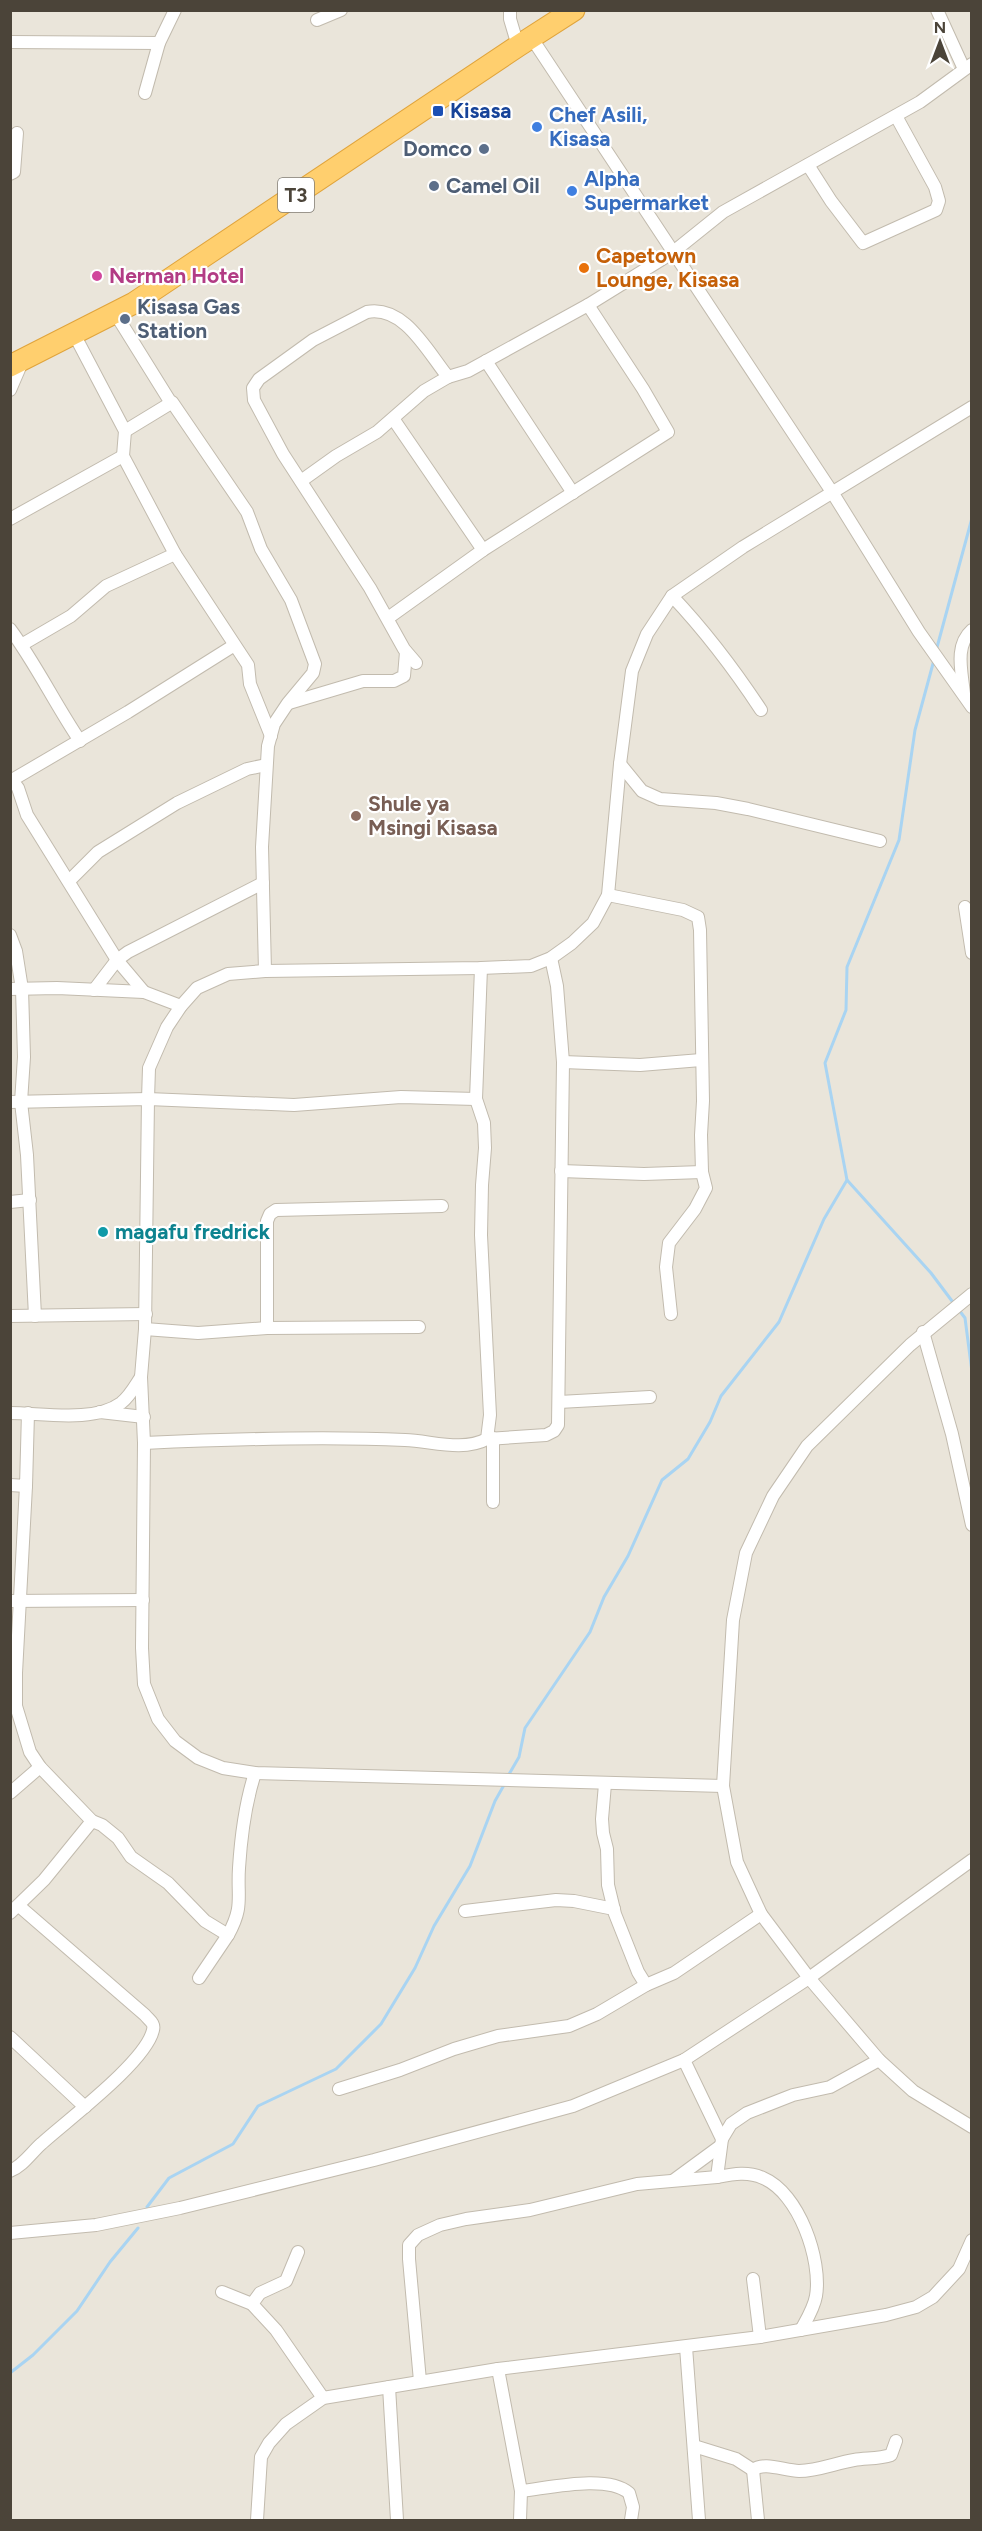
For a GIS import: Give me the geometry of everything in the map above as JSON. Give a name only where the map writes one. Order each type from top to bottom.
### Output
[{"type":"highway","name":"T3","points":[[17,363],[115,313],[154,290],[524,41],[574,10]]},
{"type":"street","points":[[145,93],[159,43],[176,10]]},
{"type":"street","points":[[317,20],[340,10]]},
{"type":"street","points":[[510,10],[510,19],[524,41],[672,253],[832,492],[929,646],[972,707]]},
{"type":"street","points":[[301,481],[394,420],[424,392],[448,376],[468,371],[588,305],[672,253],[723,212],[896,116],[943,87],[968,66],[937,10]]},
{"type":"street","points":[[10,42],[159,43]]},
{"type":"street","points":[[808,165],[831,201],[863,243],[936,210],[939,201],[934,187],[896,116]]},
{"type":"street","points":[[10,174],[14,172],[17,133]]},
{"type":"street","points":[[388,618],[483,550],[668,432],[588,305]]},
{"type":"street","points":[[416,663],[406,652],[388,618],[283,454],[254,400],[253,388],[259,379],[313,340],[367,312],[386,312],[401,319],[448,376]]},
{"type":"street","points":[[115,313],[171,403],[243,504],[261,549],[291,600],[315,664],[313,674],[288,703],[274,724],[266,765],[262,847],[265,971]]},
{"type":"street","points":[[74,334],[125,431],[123,456],[175,554],[233,646],[248,665],[250,684],[271,735]]},
{"type":"street","points":[[486,361],[573,493]]},
{"type":"street","points":[[10,390],[17,363]]},
{"type":"street","points":[[125,431],[171,403]]},
{"type":"street","points":[[723,1786],[255,1773],[223,1768],[198,1758],[175,1741],[158,1719],[144,1684],[144,1417],[141,1377],[146,1314],[149,1068],[181,1005],[197,988],[228,975],[265,971],[531,966],[551,958],[572,943],[593,923],[608,895],[620,765],[631,681],[636,659],[652,625],[672,596],[832,492],[969,409]]},
{"type":"street","points":[[394,420],[483,550]]},
{"type":"street","points":[[10,519],[123,456]]},
{"type":"street","points":[[23,644],[70,616],[106,586],[175,554]]},
{"type":"street","points":[[672,596],[704,630],[739,675],[761,710]]},
{"type":"street","points":[[10,629],[23,644],[63,716],[80,741]]},
{"type":"street","points":[[964,696],[961,648],[964,638],[972,630]]},
{"type":"street","points":[[144,992],[117,960],[27,815],[18,788],[11,778],[80,741],[233,646]]},
{"type":"street","points":[[288,703],[363,681],[394,681],[404,675],[406,652]]},
{"type":"street","points":[[69,881],[98,852],[177,803],[247,769],[266,765]]},
{"type":"street","points":[[620,765],[642,791],[660,799],[716,803],[880,841]]},
{"type":"street","points":[[93,990],[117,960],[263,883]]},
{"type":"street","points":[[608,895],[683,910],[698,917],[700,930],[702,1172],[706,1188],[700,1201],[669,1243],[666,1267],[671,1314]]},
{"type":"street","points":[[965,907],[972,953]]},
{"type":"street","points":[[10,935],[16,951],[16,989],[24,1057],[16,1102],[30,1200],[35,1316]]},
{"type":"street","points":[[144,1443],[220,1440],[395,1440],[453,1446],[479,1443],[490,1438],[546,1435],[554,1431],[558,1425],[560,1402],[558,1301],[563,1062],[557,986],[551,958]]},
{"type":"street","points":[[481,968],[476,1099],[483,1124],[485,1148],[481,1235],[493,1502]]},
{"type":"street","points":[[16,989],[144,992],[181,1005]]},
{"type":"street","points":[[563,1062],[640,1065],[700,1060]]},
{"type":"street","points":[[16,1102],[148,1099],[294,1105],[401,1097],[476,1099]]},
{"type":"street","points":[[561,1171],[644,1174],[702,1172]]},
{"type":"street","points":[[10,1202],[30,1200]]},
{"type":"street","points":[[267,1328],[267,1221],[270,1214],[276,1210],[442,1206]]},
{"type":"street","points":[[972,1294],[923,1332],[807,1446],[773,1496],[746,1553],[733,1620],[723,1786],[737,1862],[761,1914],[809,1978],[879,2060],[913,2091],[972,2127]]},
{"type":"street","points":[[10,1316],[146,1314]]},
{"type":"street","points":[[145,1329],[198,1333],[267,1328],[419,1327]]},
{"type":"street","points":[[923,1332],[952,1434],[972,1525]]},
{"type":"street","points":[[99,1412],[120,1404],[130,1395],[141,1377]]},
{"type":"street","points":[[560,1402],[650,1396]]},
{"type":"street","points":[[10,1413],[73,1415],[99,1412],[144,1417]]},
{"type":"street","points":[[28,1413],[26,1485],[16,1602],[16,1706],[30,1752],[40,1767],[92,1821],[102,1825],[117,1838],[131,1857],[168,1883],[205,1921],[228,1935]]},
{"type":"street","points":[[10,1485],[26,1485]]},
{"type":"street","points":[[16,1602],[143,1600]]},
{"type":"street","points":[[10,1793],[40,1767]]},
{"type":"street","points":[[199,1978],[238,1918],[241,1897],[239,1870],[246,1799],[255,1773]]},
{"type":"street","points":[[605,1784],[603,1833],[608,1849],[607,1877],[614,1909],[638,1972],[646,1985]]},
{"type":"street","points":[[10,2172],[17,2169],[137,2058],[154,2029],[153,2023],[15,1910],[44,1880],[92,1821]]},
{"type":"street","points":[[10,2233],[106,2223],[374,2160],[573,2106],[684,2060],[809,1978],[972,1860]]},
{"type":"street","points":[[465,1911],[556,1900],[614,1909]]},
{"type":"street","points":[[339,2089],[498,2036],[569,2026],[597,2014],[646,1985],[674,1973],[761,1914]]},
{"type":"street","points":[[10,2037],[85,2107]]},
{"type":"street","points":[[684,2060],[721,2143]]},
{"type":"street","points":[[717,2177],[721,2143],[731,2124],[747,2113],[793,2095],[830,2087],[879,2060]]},
{"type":"street","points":[[674,2180],[721,2143]]},
{"type":"street","points":[[420,2381],[409,2259],[409,2245],[412,2239],[448,2223],[530,2210],[638,2184],[740,2173],[763,2177],[774,2184],[796,2209],[805,2228],[817,2281],[812,2309],[801,2330]]},
{"type":"street","points":[[257,2520],[261,2457],[269,2443],[286,2424],[323,2398],[498,2369],[760,2337],[886,2315],[916,2307],[933,2297],[958,2269],[972,2240]]},
{"type":"street","points":[[252,2304],[260,2294],[286,2281],[298,2252]]},
{"type":"street","points":[[753,2279],[760,2337]]},
{"type":"street","points":[[222,2292],[252,2304],[276,2330],[323,2398]]},
{"type":"street","points":[[686,2347],[699,2520]]},
{"type":"street","points":[[498,2369],[509,2438],[521,2491],[520,2520]]},
{"type":"street","points":[[389,2387],[397,2520]]},
{"type":"street","points":[[753,2470],[757,2466],[799,2471],[861,2459],[883,2458],[891,2455],[896,2442]]},
{"type":"street","points":[[694,2446],[736,2459],[753,2470]]},
{"type":"street","points":[[753,2470],[758,2520]]},
{"type":"street","points":[[521,2491],[596,2483],[617,2487],[629,2493],[633,2507],[631,2520]]},
{"type":"shaded area","points":[[11,11],[971,11],[971,2520],[11,2520]]},
{"type":"waterway","points":[[936,651],[972,518]]},
{"type":"waterway","points":[[934,660],[915,730],[899,840],[847,967],[846,1010],[825,1063],[847,1180],[931,1273],[955,1305]]},
{"type":"waterway","points":[[508,1776],[519,1757],[525,1728],[590,1632],[604,1597],[628,1556],[662,1480],[688,1459],[710,1422],[721,1396],[779,1322],[824,1219],[847,1180]]},
{"type":"waterway","points":[[959,1310],[965,1318],[972,1372]]},
{"type":"waterway","points":[[147,2207],[169,2178],[233,2144],[258,2106],[336,2069],[381,2024],[415,1968],[434,1926],[470,1866],[495,1801],[504,1785]]},
{"type":"waterway","points":[[10,2373],[33,2355],[77,2311],[110,2262],[138,2228]]},
{"type":"place","name":"Kisasa","points":[[438,111]]},
{"type":"place","name":"Chef Asili, Kisasa","points":[[537,127]]},
{"type":"place","name":"Domco","points":[[484,149]]},
{"type":"place","name":"Camel Oil","points":[[434,186]]},
{"type":"place","name":"Alpha Supermarket","points":[[572,191]]},
{"type":"place","name":"Capetown Lounge, Kisasa","points":[[584,268]]},
{"type":"place","name":"Nerman Hotel","points":[[97,276]]},
{"type":"place","name":"Kisasa Gas Station","points":[[125,319]]},
{"type":"place","name":"Shule ya Msingi Kisasa","points":[[356,816]]},
{"type":"place","name":"magafu fredrick","points":[[103,1232]]}]
